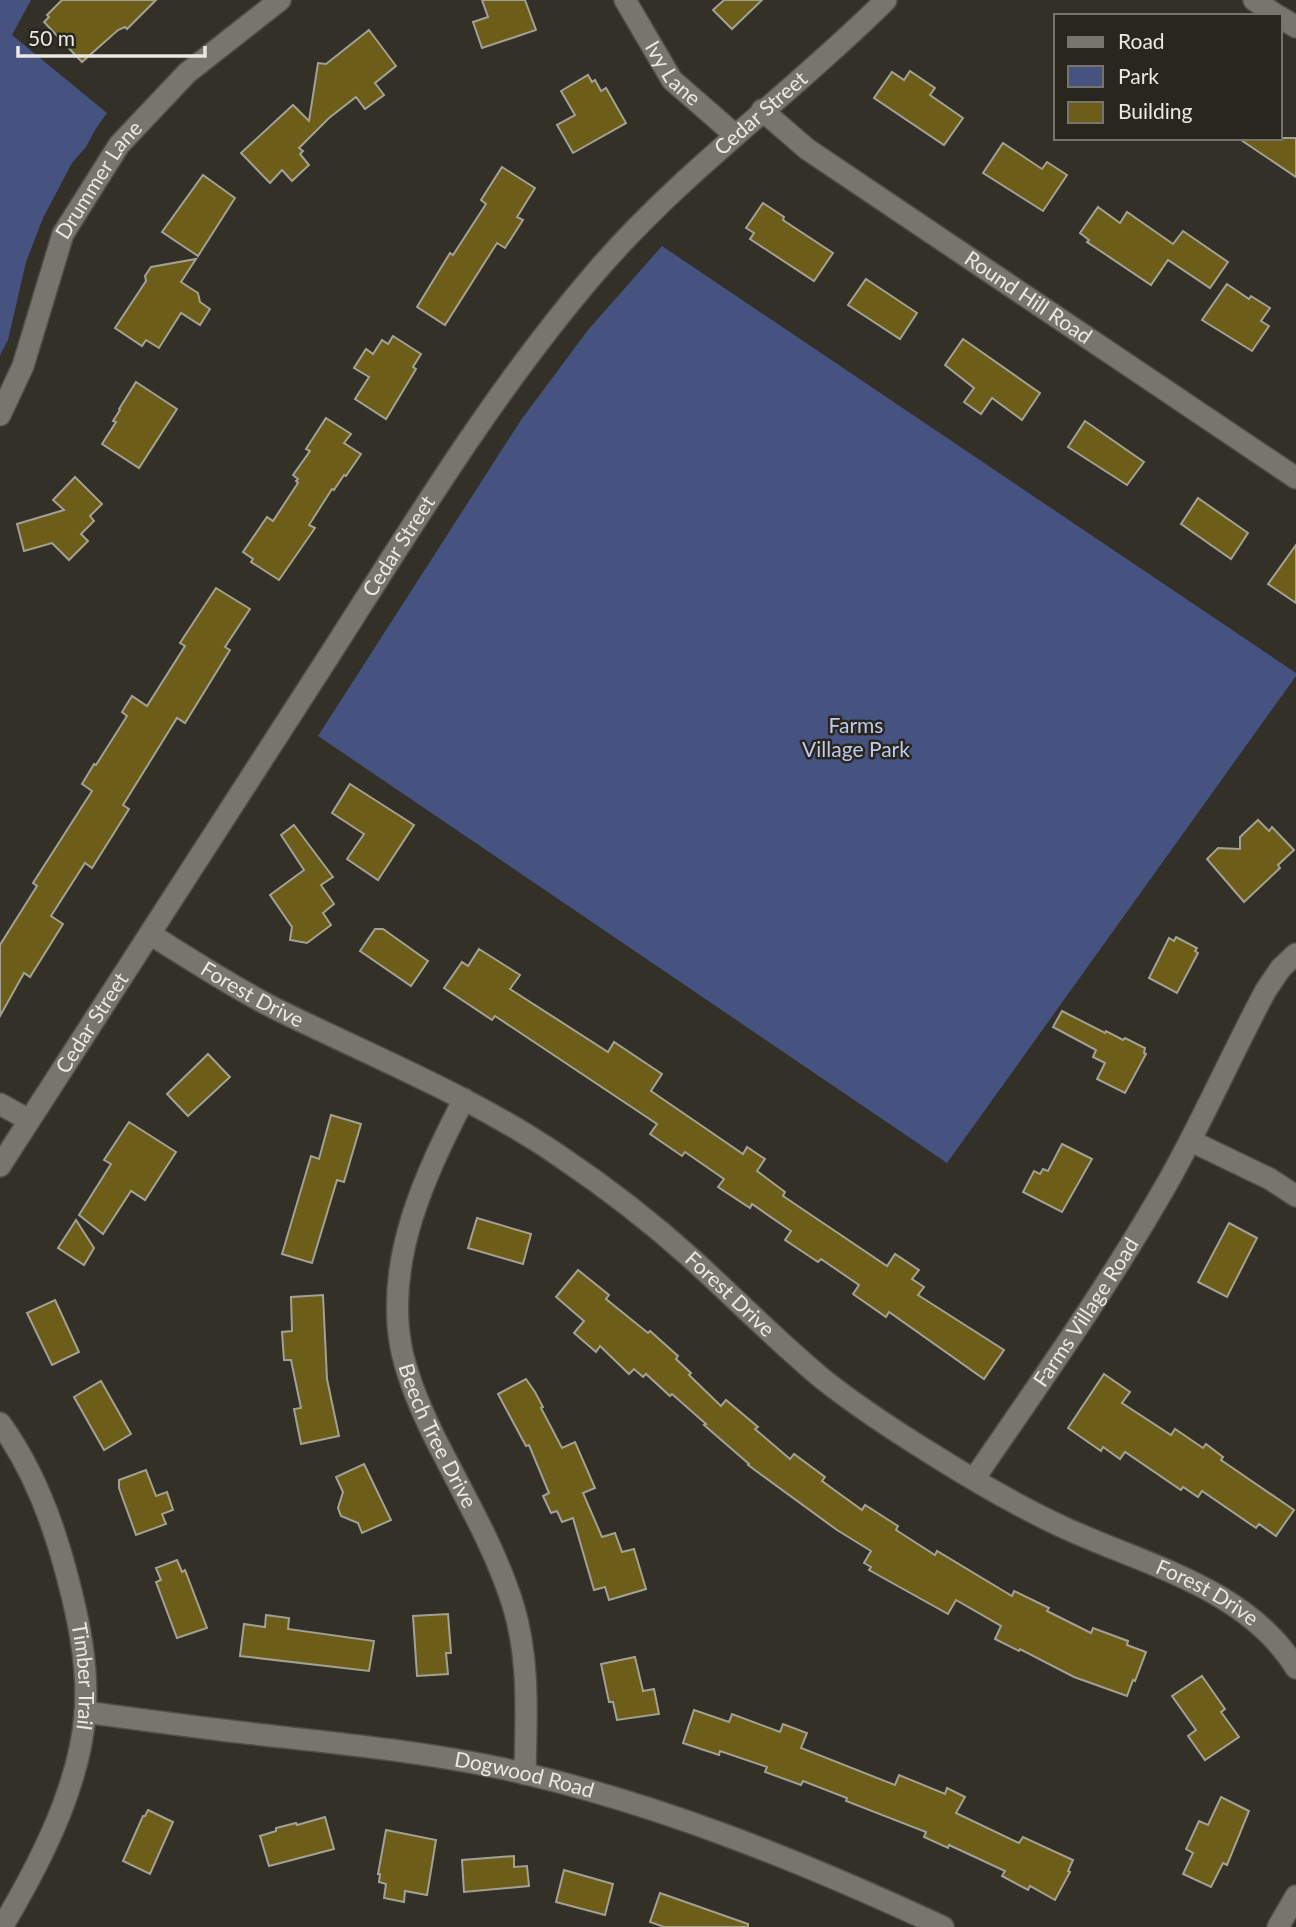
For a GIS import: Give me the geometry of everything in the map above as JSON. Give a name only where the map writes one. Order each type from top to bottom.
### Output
[{"type":"street","name":"Drummer Lane","points":[[0,415],[23,366],[63,234],[119,145],[187,73],[280,0]]},
{"type":"street","name":"Ivy Lane","points":[[625,0],[672,80],[734,134]]},
{"type":"street","name":"Cedar Street","points":[[0,1166],[517,368],[615,251],[672,192],[886,0]]},
{"type":"street","points":[[1254,0],[1276,14]]},
{"type":"street","name":"Round Hill Road","points":[[762,110],[807,149],[1296,478]]},
{"type":"street","name":"Forest Drive","points":[[150,933],[271,1006],[464,1099],[537,1141],[667,1237],[824,1380],[898,1433],[974,1479],[1062,1527],[1189,1582],[1239,1608],[1270,1633],[1296,1668]]},
{"type":"street","name":"Farms Village Road","points":[[974,1479],[1105,1286],[1191,1141],[1266,990],[1281,968],[1296,954]]},
{"type":"street","name":"Beech Tree Drive","points":[[464,1099],[432,1164],[411,1220],[400,1272],[399,1329],[405,1364],[417,1399],[482,1529],[513,1604],[520,1631],[525,1672],[525,1774]]},
{"type":"street","points":[[0,1104],[29,1120]]},
{"type":"street","points":[[1191,1141],[1270,1179],[1296,1196]]},
{"type":"street","name":"Timber Trail","points":[[0,1423],[34,1479],[58,1543],[81,1636],[86,1686],[79,1753],[59,1813],[40,1858],[2,1927]]},
{"type":"street","name":"Dogwood Road","points":[[85,1713],[390,1749],[525,1774],[612,1798],[728,1837],[819,1871],[943,1927]]},
{"type":"street","points":[[1278,1927],[1296,1896]]},
{"type":"green space","points":[[0,0],[31,0],[12,35],[107,113],[86,147],[72,163],[43,218],[26,262],[8,340],[0,355]]},
{"type":"green space","name":"Farms Village Park","points":[[662,246],[1296,673],[947,1163],[318,736],[521,420],[588,330]]},
{"type":"building","points":[[62,0],[156,0],[127,29],[125,27],[118,30],[82,62],[44,22],[49,17],[47,15]]},
{"type":"building","points":[[482,0],[525,0],[536,30],[482,48],[473,22],[488,17]]},
{"type":"building","points":[[724,0],[762,0],[732,29],[713,10]]},
{"type":"building","points":[[369,30],[396,66],[375,83],[384,95],[365,109],[356,97],[329,118],[299,148],[303,151],[300,154],[309,165],[292,181],[282,170],[270,183],[241,153],[293,105],[309,121],[318,63],[326,64]]},
{"type":"building","points":[[910,71],[935,88],[930,95],[963,118],[944,145],[874,98],[892,72],[904,80]]},
{"type":"building","points":[[588,75],[592,82],[595,80],[601,91],[606,88],[626,123],[573,153],[557,125],[575,115],[561,91]]},
{"type":"building","points":[[1296,138],[1296,177],[1241,140]]},
{"type":"building","points":[[1003,143],[1042,169],[1047,162],[1067,175],[1043,211],[983,173]]},
{"type":"building","points":[[502,167],[535,188],[517,217],[523,220],[505,248],[497,243],[445,325],[417,307],[450,253],[453,255],[486,204],[481,200]]},
{"type":"building","points":[[203,175],[235,198],[198,256],[162,232]]},
{"type":"building","points":[[763,203],[784,217],[783,220],[833,253],[814,281],[750,239],[754,233],[746,228]]},
{"type":"building","points":[[1098,207],[1120,223],[1127,212],[1173,244],[1183,231],[1228,262],[1210,288],[1168,260],[1151,285],[1087,242],[1089,240],[1080,233]]},
{"type":"building","points":[[196,259],[181,282],[198,293],[200,302],[210,309],[200,325],[181,313],[159,348],[146,340],[142,346],[115,328],[146,281],[145,276],[151,267]]},
{"type":"building","points":[[866,279],[917,313],[900,339],[848,305]]},
{"type":"building","points":[[1227,284],[1249,299],[1251,296],[1270,308],[1261,321],[1269,326],[1252,351],[1202,320]]},
{"type":"building","points":[[393,336],[421,354],[413,367],[416,369],[386,419],[355,399],[369,377],[354,368],[366,349],[373,354],[382,340],[388,344]]},
{"type":"building","points":[[963,339],[1040,393],[1022,420],[992,398],[981,414],[964,402],[974,388],[945,365]]},
{"type":"building","points":[[136,382],[177,409],[139,468],[102,444]]},
{"type":"building","points":[[326,418],[351,434],[344,443],[361,454],[346,476],[332,489],[309,525],[315,528],[279,580],[251,562],[253,559],[243,552],[267,517],[273,521],[298,483],[298,479],[293,475],[310,451],[306,449]]},
{"type":"building","points":[[1085,421],[1144,462],[1127,485],[1068,447]]},
{"type":"building","points":[[75,477],[102,504],[90,516],[94,521],[81,534],[88,541],[69,560],[52,543],[24,551],[17,524],[64,510],[53,500]]},
{"type":"building","points":[[1198,498],[1248,533],[1231,559],[1181,524]]},
{"type":"building","points":[[1296,545],[1296,603],[1268,584]]},
{"type":"building","points":[[216,588],[250,609],[225,647],[230,650],[185,723],[177,718],[123,805],[129,809],[92,868],[85,863],[51,916],[63,924],[30,977],[24,973],[0,1016],[0,945],[37,886],[33,883],[92,791],[82,784],[127,716],[122,712],[132,696],[147,706],[185,646],[180,643]]},
{"type":"building","points":[[350,784],[414,825],[378,880],[347,859],[364,834],[332,813]]},
{"type":"building","points":[[1258,820],[1269,831],[1272,827],[1294,850],[1278,865],[1280,868],[1244,902],[1207,859],[1218,848],[1240,849],[1240,837]]},
{"type":"building","points":[[294,825],[333,877],[321,885],[334,904],[323,913],[331,925],[307,943],[290,940],[292,927],[270,895],[304,870],[281,835]]},
{"type":"building","points":[[375,929],[383,929],[428,961],[411,986],[360,951]]},
{"type":"building","points":[[1176,937],[1197,948],[1195,951],[1198,953],[1177,993],[1149,978],[1169,938],[1174,941]]},
{"type":"building","points":[[479,949],[520,975],[510,989],[608,1052],[614,1042],[662,1074],[651,1091],[743,1154],[747,1147],[765,1159],[757,1171],[785,1192],[783,1196],[887,1266],[895,1254],[919,1270],[912,1279],[924,1287],[918,1295],[1004,1350],[984,1379],[889,1312],[886,1317],[853,1294],[859,1285],[821,1259],[818,1262],[785,1240],[791,1231],[752,1204],[750,1208],[718,1187],[724,1179],[685,1152],[682,1156],[650,1134],[657,1124],[495,1016],[492,1020],[444,988],[462,962],[468,966]]},
{"type":"building","points":[[1062,1011],[1105,1033],[1106,1031],[1123,1040],[1125,1038],[1145,1048],[1146,1054],[1125,1093],[1097,1079],[1105,1063],[1093,1057],[1096,1050],[1053,1027]]},
{"type":"building","points":[[208,1054],[230,1077],[188,1116],[167,1094]]},
{"type":"building","points":[[331,1115],[361,1124],[344,1182],[337,1180],[312,1263],[282,1254],[311,1156],[319,1159]]},
{"type":"building","points":[[129,1122],[176,1152],[145,1200],[131,1191],[103,1234],[79,1215],[111,1164],[104,1160]]},
{"type":"building","points":[[1062,1144],[1092,1159],[1062,1212],[1023,1192],[1034,1171],[1040,1174],[1043,1169],[1048,1171]]},
{"type":"building","points":[[477,1218],[531,1234],[523,1264],[468,1248]]},
{"type":"building","points":[[76,1220],[94,1248],[84,1265],[58,1248]]},
{"type":"building","points":[[1229,1223],[1257,1238],[1227,1297],[1198,1282]]},
{"type":"building","points":[[578,1270],[609,1295],[606,1299],[648,1333],[650,1331],[678,1356],[676,1359],[691,1373],[689,1375],[721,1406],[726,1400],[790,1459],[794,1454],[825,1477],[822,1481],[862,1510],[865,1505],[898,1526],[896,1530],[935,1555],[937,1551],[1012,1596],[1014,1591],[1091,1633],[1093,1628],[1128,1641],[1127,1645],[1146,1652],[1127,1696],[1074,1677],[995,1639],[1001,1626],[956,1600],[948,1614],[869,1570],[871,1567],[864,1563],[871,1551],[837,1530],[748,1465],[704,1425],[706,1424],[646,1374],[643,1377],[634,1369],[629,1374],[600,1346],[596,1352],[574,1333],[584,1321],[556,1297]]},
{"type":"building","points":[[323,1295],[327,1379],[339,1436],[301,1444],[294,1409],[301,1408],[291,1360],[284,1360],[282,1332],[292,1331],[291,1297]]},
{"type":"building","points":[[55,1300],[79,1352],[52,1365],[27,1313]]},
{"type":"building","points":[[1104,1374],[1130,1392],[1122,1403],[1171,1435],[1175,1429],[1203,1448],[1206,1444],[1223,1457],[1221,1460],[1294,1510],[1276,1536],[1259,1524],[1256,1528],[1202,1491],[1198,1497],[1183,1487],[1181,1490],[1125,1452],[1120,1459],[1103,1447],[1101,1451],[1068,1428]]},
{"type":"building","points":[[526,1379],[543,1407],[541,1408],[562,1448],[575,1442],[595,1488],[583,1493],[602,1537],[615,1533],[622,1552],[634,1549],[646,1589],[609,1600],[605,1587],[594,1590],[573,1518],[562,1522],[557,1511],[551,1513],[543,1496],[549,1493],[529,1445],[526,1446],[498,1394]]},
{"type":"building","points":[[101,1381],[131,1434],[104,1450],[74,1397]]},
{"type":"building","points":[[364,1464],[391,1520],[362,1533],[358,1523],[341,1516],[338,1508],[343,1492],[336,1477]]},
{"type":"building","points":[[146,1470],[156,1496],[167,1492],[173,1510],[162,1514],[166,1524],[136,1535],[119,1488],[119,1480]]},
{"type":"building","points":[[177,1560],[182,1572],[185,1570],[207,1628],[177,1638],[156,1582],[161,1580],[156,1568]]},
{"type":"building","points":[[448,1614],[451,1653],[446,1653],[448,1674],[417,1676],[413,1616]]},
{"type":"building","points":[[266,1615],[289,1618],[288,1629],[374,1641],[369,1671],[240,1656],[244,1624],[265,1627]]},
{"type":"building","points":[[635,1657],[643,1691],[654,1689],[659,1714],[617,1720],[613,1702],[609,1702],[601,1664]]},
{"type":"building","points":[[1202,1676],[1225,1709],[1221,1712],[1239,1737],[1205,1760],[1188,1736],[1196,1730],[1172,1696]]},
{"type":"building","points":[[694,1710],[729,1722],[732,1714],[780,1732],[783,1724],[807,1733],[801,1748],[895,1785],[899,1775],[945,1794],[947,1788],[965,1797],[956,1813],[1019,1843],[1023,1837],[1073,1860],[1068,1871],[1070,1872],[1055,1900],[1030,1886],[1028,1890],[1002,1876],[1005,1871],[949,1845],[948,1848],[924,1837],[926,1832],[846,1801],[847,1798],[803,1781],[801,1785],[765,1772],[767,1767],[720,1751],[719,1755],[683,1743]]},
{"type":"building","points":[[1221,1797],[1249,1811],[1227,1865],[1223,1863],[1211,1887],[1183,1874],[1193,1853],[1186,1849],[1199,1821],[1208,1825]]},
{"type":"building","points":[[148,1810],[173,1822],[150,1874],[123,1861]]},
{"type":"building","points":[[325,1817],[334,1849],[269,1866],[260,1836],[276,1831],[276,1828]]},
{"type":"building","points":[[386,1830],[436,1840],[427,1895],[405,1891],[404,1902],[384,1898],[386,1884],[379,1882],[378,1874]]},
{"type":"building","points":[[514,1856],[514,1867],[527,1866],[529,1886],[464,1892],[462,1860]]},
{"type":"building","points":[[564,1870],[613,1884],[605,1915],[556,1902]]},
{"type":"building","points":[[660,1893],[748,1924],[748,1927],[664,1927],[650,1922]]}]
